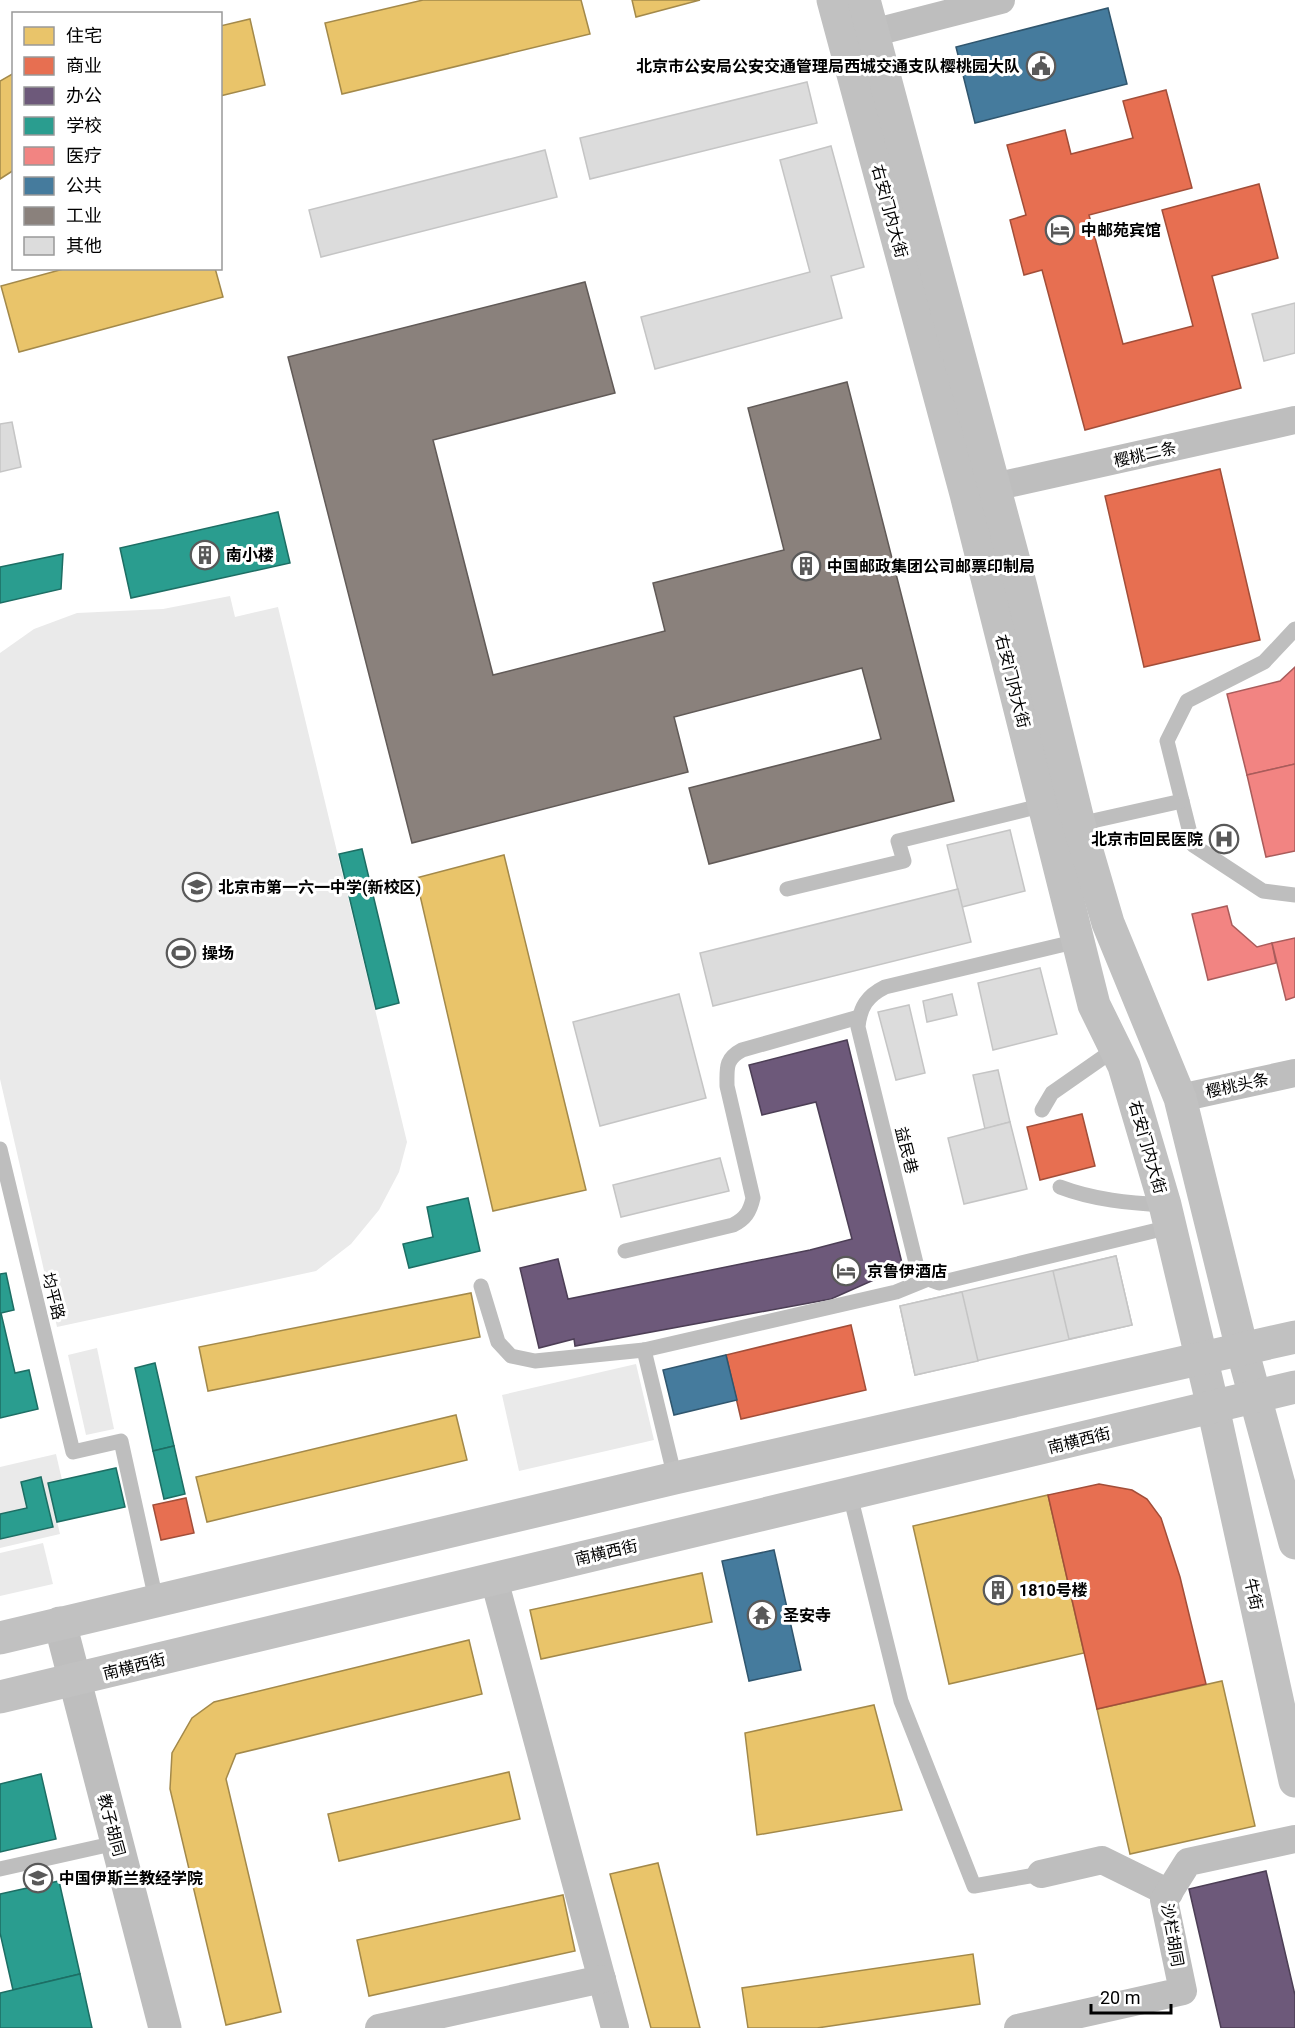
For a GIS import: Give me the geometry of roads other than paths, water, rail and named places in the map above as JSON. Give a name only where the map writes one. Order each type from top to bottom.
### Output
[{"type":"main road","name":"右安门内大街","points":[[833,0],[858,37],[980,491],[1108,923],[1180,1098],[1255,1396]]},
{"type":"main road","name":"右安门内大街","points":[[858,37],[864,0]]},
{"type":"main road","name":"右安门内大街","points":[[980,491],[1044,805],[1094,1005],[1124,1066],[1168,1216],[1201,1359]]},
{"type":"main road","points":[[0,1638],[675,1478],[1295,1337]]},
{"type":"main road","name":"牛街","points":[[1201,1359],[1295,1781]]},
{"type":"main road","name":"南横西街","points":[[0,1697],[1295,1387]]},
{"type":"main road","points":[[1255,1396],[1295,1543]]},
{"type":"street","points":[[858,37],[1001,0]]},
{"type":"street","name":"樱桃二条","points":[[980,491],[1295,420]]},
{"type":"street","name":"樱桃头条","points":[[1180,1098],[1295,1073]]},
{"type":"street","points":[[494,1579],[615,2028]]},
{"type":"street","name":"教子胡同","points":[[60,1623],[165,2028]]},
{"type":"street","name":"沙栏胡同","points":[[1018,2028],[1183,1990],[1164,1900],[1188,1862],[1295,1839]]},
{"type":"street","points":[[1041,1874],[1102,1860],[1169,1893]]},
{"type":"street","points":[[379,2028],[602,1979]]},
{"type":"lane","points":[[1295,628],[1264,662],[1187,701],[1167,741],[1193,845],[1263,891],[1295,896]]},
{"type":"lane","points":[[1079,824],[1182,801]]},
{"type":"lane","points":[[787,889],[904,861],[898,841],[1044,805]]},
{"type":"lane","points":[[625,1251],[733,1225],[744,1219],[751,1208],[753,1198],[727,1086],[727,1066],[732,1055],[742,1050],[859,1017],[864,1004],[872,994],[885,987],[1078,941]]},
{"type":"lane","name":"益民巷","points":[[859,1017],[858,1027],[917,1267],[928,1279]]},
{"type":"lane","points":[[1042,1110],[1052,1093],[1115,1049]]},
{"type":"lane","name":"均平路","points":[[0,1149],[73,1452],[121,1441],[156,1600]]},
{"type":"lane","points":[[1060,1187],[1168,1216]]},
{"type":"lane","points":[[481,1286],[498,1342],[511,1356],[535,1361],[644,1350],[896,1292],[928,1279],[939,1283],[1168,1216]]},
{"type":"lane","points":[[644,1350],[675,1478]]},
{"type":"lane","points":[[850,1495],[901,1701],[974,1886],[1041,1874]]},
{"type":"lane","points":[[0,1869],[116,1843]]},
{"type":"place","name":"北京市公安局公安交通管理局西城交通支队樱桃园大队","points":[[1041,66]]},
{"type":"place","name":"中邮苑宾馆","points":[[1060,230]]},
{"type":"place","name":"南小楼","points":[[205,555]]},
{"type":"place","name":"中国邮政集团公司邮票印制局","points":[[806,566]]},
{"type":"place","name":"北京市回民医院","points":[[1224,839]]},
{"type":"place","name":"北京市第一六一中学(新校区)","points":[[197,887]]},
{"type":"place","name":"操场","points":[[181,953]]},
{"type":"place","name":"京鲁伊酒店","points":[[846,1271]]},
{"type":"place","name":"1810号楼","points":[[998,1590]]},
{"type":"place","name":"圣安寺","points":[[762,1615]]},
{"type":"place","name":"中国伊斯兰教经学院","points":[[38,1878]]}]
